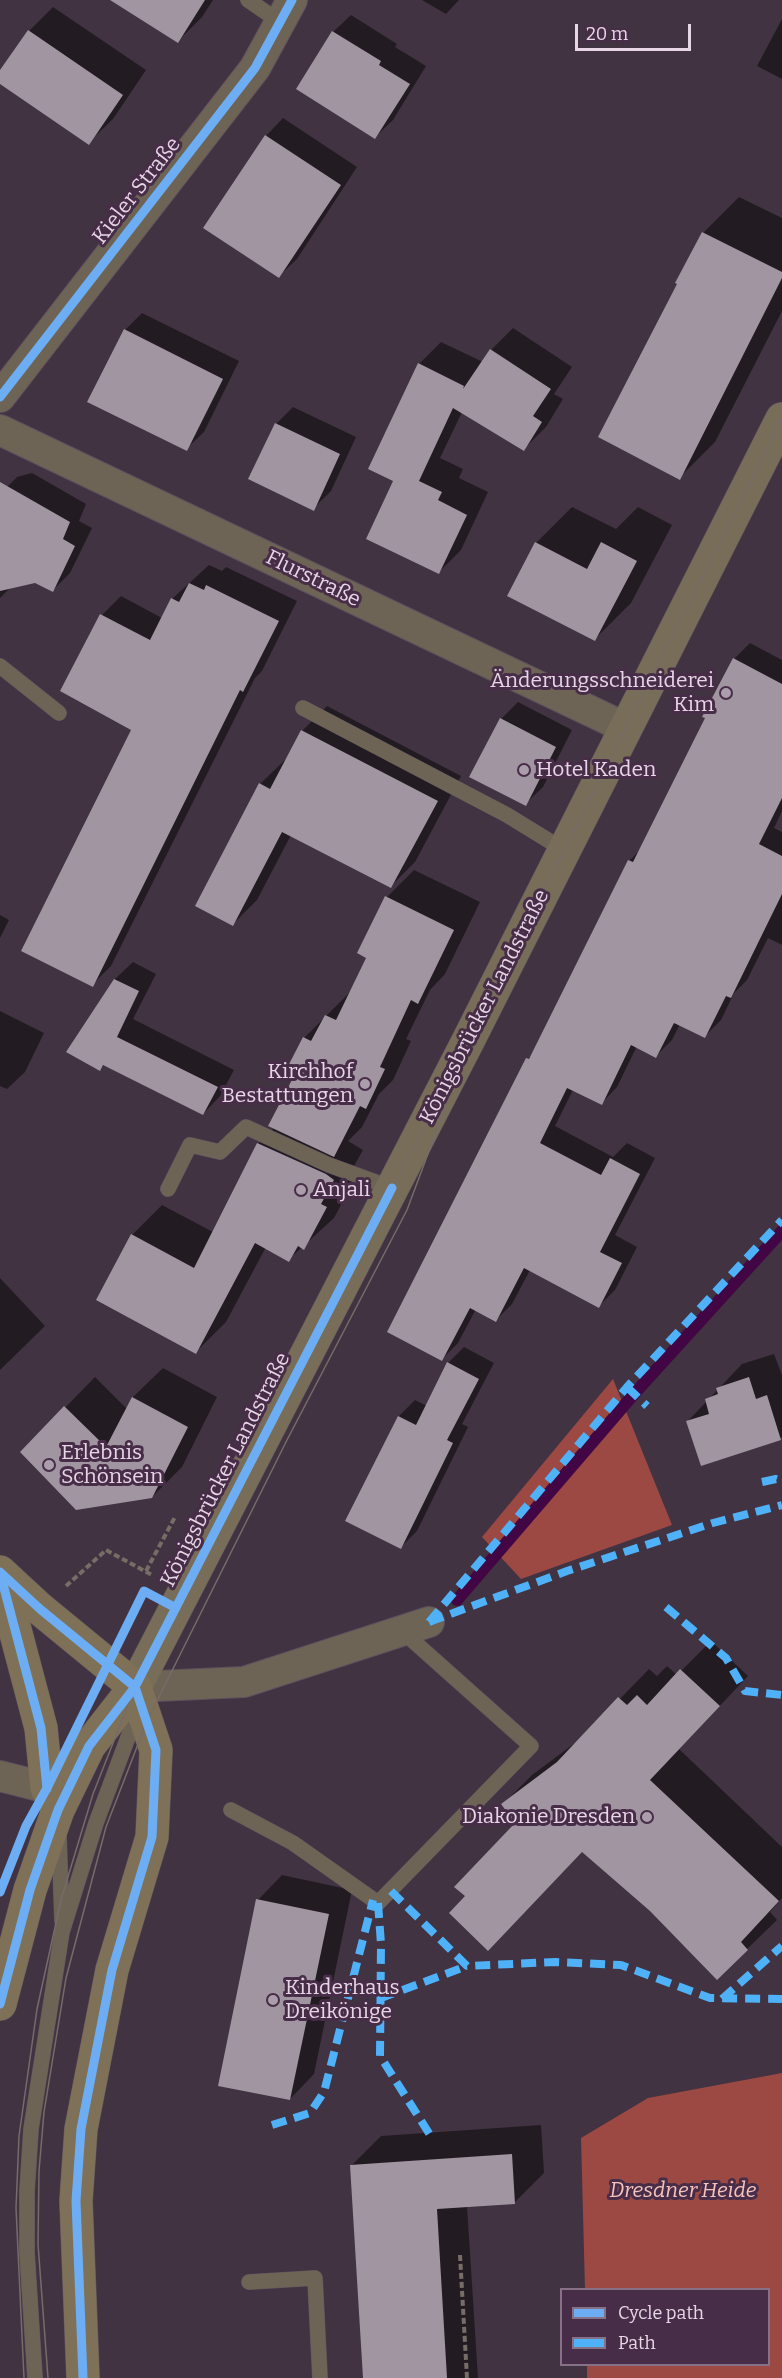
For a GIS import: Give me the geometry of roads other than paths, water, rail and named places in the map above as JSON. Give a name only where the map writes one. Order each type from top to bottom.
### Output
[{"type":"main road","name":"Königsbrücker Landstraße","points":[[135,1687],[392,1188],[782,419]]},
{"type":"main road","points":[[0,1572],[40,1609],[135,1687],[156,1750],[152,1837],[112,1970],[81,2129],[76,2201],[83,2378]]},
{"type":"main road","points":[[0,1572],[41,1728],[53,1799]]},
{"type":"main road","points":[[0,2004],[53,1799],[89,1746],[135,1687]]},
{"type":"street","name":"Kieler Straße","points":[[0,397],[255,68],[286,11]]},
{"type":"street","name":"Flurstraße","points":[[0,430],[626,728]]},
{"type":"street","points":[[135,1687],[244,1682],[416,1626]]},
{"type":"street","points":[[0,1776],[53,1799]]},
{"type":"lane","points":[[248,0],[286,11]]},
{"type":"lane","points":[[0,666],[59,713]]},
{"type":"lane","points":[[303,708],[507,815],[564,850]]},
{"type":"lane","points":[[168,1190],[190,1145],[220,1152],[246,1127],[329,1166],[392,1188]]},
{"type":"lane","points":[[231,1810],[293,1843],[378,1903],[531,1746],[416,1626]]},
{"type":"lane","points":[[35,2378],[27,2253],[27,2191],[31,2129],[62,1932],[96,1823],[133,1724],[135,1687]]},
{"type":"lane","points":[[53,1799],[62,1932]]},
{"type":"lane","points":[[249,2282],[315,2278],[320,2378]]},
{"type":"waterway","points":[[457,1600],[634,1394],[782,1231]]},
{"type":"tram line","points":[[24,2378],[16,2208],[19,2136],[37,2009],[61,1900],[93,1794],[135,1687],[468,1041],[782,419]]},
{"type":"tram line","points":[[48,2378],[38,2244],[39,2171],[44,2112],[66,1978],[106,1827],[147,1721],[287,1440],[407,1210],[454,1084]]},
{"type":"place","name":"Änderungsschneiderei Kim","points":[[726,693]]},
{"type":"place","name":"Hotel Kaden","points":[[524,770]]},
{"type":"place","name":"Kirchhof Bestattungen","points":[[365,1084]]},
{"type":"place","name":"Anjali","points":[[301,1190]]},
{"type":"place","name":"Erlebnis Schönsein","points":[[49,1465]]},
{"type":"place","name":"Diakonie Dresden","points":[[647,1817]]},
{"type":"place","name":"Kinderhaus Dreikönige","points":[[273,2000]]},
{"type":"park label","name":"Dresdner Heide","points":[[683,2191]]}]
